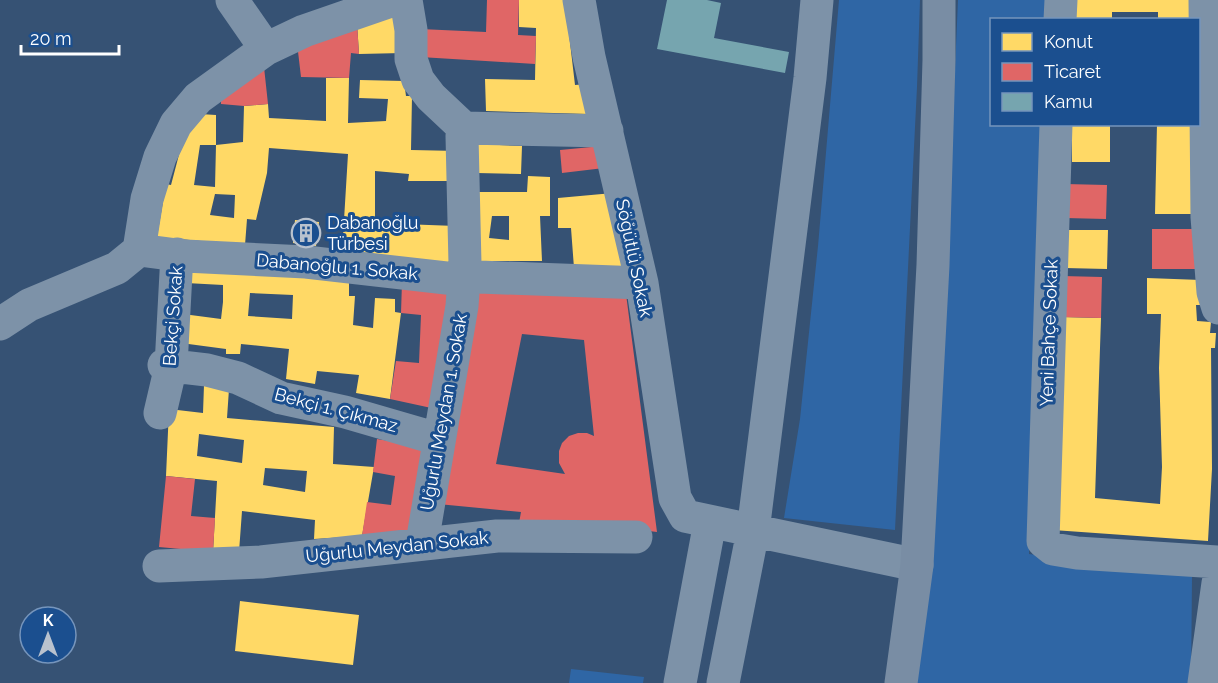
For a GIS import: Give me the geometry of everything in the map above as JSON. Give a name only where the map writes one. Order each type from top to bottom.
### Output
[{"type":"street","points":[[232,0],[266,49]]},
{"type":"street","points":[[0,324],[29,305],[117,268],[139,250],[147,199],[160,157],[176,124],[198,98],[266,49],[304,31],[394,0]]},
{"type":"street","points":[[406,0],[411,30],[411,59],[418,80],[431,97],[464,128],[607,131]]},
{"type":"street","name":"Söğütlü Sokak","points":[[579,0],[589,57],[642,283],[675,498],[698,519]]},
{"type":"street","points":[[723,683],[753,531],[810,78],[817,0]]},
{"type":"street","points":[[901,683],[917,565],[933,265],[939,0]]},
{"type":"street","points":[[1060,18],[1061,0]]},
{"type":"street","points":[[1205,0],[1207,217],[1213,291],[1218,308]]},
{"type":"street","name":"Yeni Bahçe Sokak","points":[[1056,126],[1043,541],[1053,549],[1077,553],[1218,562]]},
{"type":"street","name":"Uğurlu Meydan 1. Sokak","points":[[422,543],[462,306],[464,280],[462,136],[464,128]]},
{"type":"street","name":"Dabanoğlu 1. Sokak","points":[[139,250],[306,262],[464,280],[479,277],[642,283]]},
{"type":"street","name":"Bekçi Sokak","points":[[160,413],[168,365],[177,254]]},
{"type":"street","name":"Bekçi 1. Çıkmaz","points":[[168,365],[207,370],[238,378],[281,398],[345,412],[438,439]]},
{"type":"street","points":[[680,683],[698,519],[917,565]]},
{"type":"street","name":"Uğurlu Meydan Sokak","points":[[159,566],[261,562],[497,536],[636,537]]},
{"type":"street","points":[[1204,683],[1218,583]]},
{"type":"shaded area","points":[[839,0],[920,0],[895,530],[784,518],[800,419],[818,246]]},
{"type":"shaded area","points":[[958,0],[1052,0],[1051,18],[990,18],[990,126],[1046,126],[1029,554],[1192,576],[1191,683],[916,683],[947,255]]},
{"type":"shaded area","points":[[571,669],[644,677],[643,683],[569,683]]},
{"type":"building: Konut","points":[[519,0],[565,0],[575,85],[587,84],[590,114],[486,111],[485,79],[535,80],[536,28],[519,27]]},
{"type":"building: Konut","points":[[1073,0],[1194,0],[1199,18],[1158,18],[1158,12],[1112,12],[1112,18],[1072,18]]},
{"type":"building: Konut","points":[[401,8],[403,53],[359,54],[357,23]]},
{"type":"building: Konut","points":[[326,78],[349,78],[348,123],[386,121],[388,99],[359,98],[360,80],[404,81],[406,96],[412,96],[411,150],[459,151],[460,181],[408,181],[409,174],[375,171],[375,223],[456,226],[455,263],[342,253],[348,154],[269,148],[267,173],[256,220],[247,219],[245,245],[157,237],[166,184],[171,185],[181,147],[200,114],[216,115],[216,145],[243,142],[244,106],[268,104],[269,118],[326,121]],"holes":[[[200,145],[216,145],[215,187],[194,185]],[[215,194],[235,195],[234,218],[210,215]]]},
{"type":"building: Konut","points":[[1072,126],[1110,126],[1110,162],[1072,162]]},
{"type":"building: Konut","points":[[1157,126],[1197,126],[1196,214],[1155,214]]},
{"type":"building: Konut","points":[[477,144],[522,146],[521,174],[477,173]]},
{"type":"building: Konut","points":[[528,176],[550,177],[550,216],[540,216],[542,261],[473,261],[475,192],[527,192]],"holes":[[[492,216],[509,216],[509,240],[489,238]]]},
{"type":"building: Konut","points":[[613,193],[624,269],[574,268],[571,228],[558,228],[558,198]]},
{"type":"building: Konut","name":"Dabanoğlu Türbesi","points":[[295,220],[319,222],[316,246],[293,243]]},
{"type":"building: Konut","points":[[1065,230],[1108,230],[1107,269],[1065,268]]},
{"type":"building: Konut","points":[[189,260],[349,272],[349,296],[355,296],[353,325],[373,328],[375,298],[395,299],[395,312],[401,313],[390,399],[356,393],[359,375],[317,371],[315,384],[286,379],[289,349],[241,344],[240,354],[226,354],[226,349],[181,343],[183,314],[221,319],[223,302],[223,285],[186,283]],"holes":[[[250,293],[293,295],[292,319],[248,316]]]},
{"type":"building: Konut","points":[[1147,278],[1201,280],[1201,305],[1196,305],[1197,321],[1211,322],[1210,333],[1216,333],[1215,348],[1211,348],[1212,469],[1208,541],[1053,530],[1061,317],[1101,318],[1095,498],[1160,504],[1162,467],[1159,368],[1161,314],[1147,314]]},
{"type":"building: Konut","points":[[204,385],[229,389],[227,418],[334,427],[333,464],[374,467],[362,536],[314,539],[315,520],[242,511],[239,552],[213,552],[217,481],[166,476],[169,409],[203,413]],"holes":[[[199,434],[244,440],[242,463],[197,456]],[[265,468],[307,471],[305,492],[263,485]]]},
{"type":"building: Konut","points":[[240,601],[359,615],[353,665],[235,651]]},
{"type":"building: Ticaret","points":[[487,0],[519,0],[518,35],[536,36],[535,64],[420,57],[420,29],[486,32]]},
{"type":"building: Ticaret","points":[[357,23],[359,54],[351,53],[349,78],[301,77],[297,43]]},
{"type":"building: Ticaret","points":[[264,67],[268,104],[244,106],[221,104],[221,99]]},
{"type":"building: Ticaret","points":[[602,146],[604,168],[562,173],[560,150]]},
{"type":"building: Ticaret","points":[[1065,184],[1107,185],[1106,219],[1065,218]]},
{"type":"building: Ticaret","points":[[1152,229],[1196,229],[1196,269],[1152,269]]},
{"type":"building: Ticaret","points":[[1062,276],[1102,277],[1101,318],[1061,317]]},
{"type":"building: Ticaret","points":[[480,281],[626,294],[657,532],[562,520],[519,523],[521,512],[438,504]],"holes":[[[522,334],[584,340],[594,436],[578,433],[569,436],[562,443],[559,463],[565,474],[496,464]]]},
{"type":"building: Ticaret","points":[[402,282],[459,287],[436,409],[390,399],[396,361],[419,363],[421,315],[401,313]]},
{"type":"building: Ticaret","points":[[377,439],[426,447],[414,530],[362,536],[367,502],[391,505],[395,476],[373,472]]},
{"type":"building: Ticaret","points":[[166,476],[195,479],[191,516],[215,518],[213,552],[159,547]]},
{"type":"building: Kamu","points":[[667,0],[707,0],[721,3],[714,38],[789,52],[785,73],[657,49]]},
{"type":"place","name":"Dabanoğlu Türbesi","points":[[306,233]]}]
